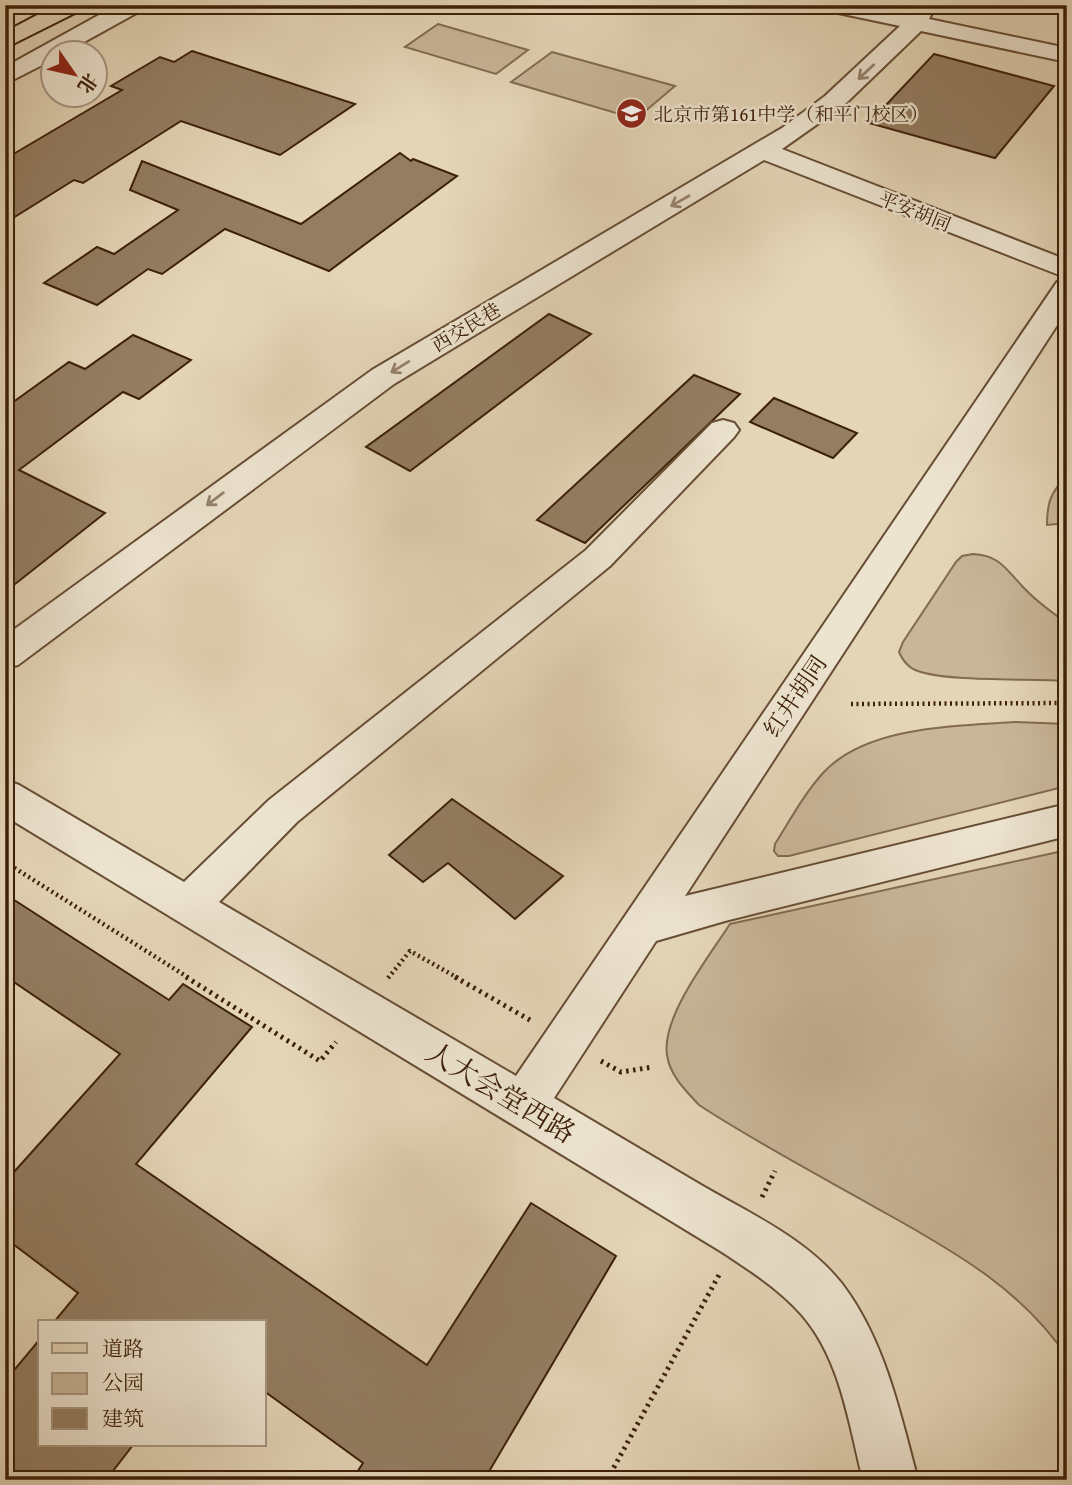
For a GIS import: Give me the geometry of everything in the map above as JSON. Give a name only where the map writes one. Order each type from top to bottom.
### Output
[{"type":"main road","points":[[5,10],[14,5]]},
{"type":"main road","points":[[5,41],[73,5]]},
{"type":"street","points":[[5,76],[134,5]]},
{"type":"street","points":[[832,5],[920,15],[976,34],[1067,55]]},
{"type":"street","name":"西交民巷","points":[[5,655],[383,377],[764,151],[834,101],[920,15]]},
{"type":"street","name":"平安胡同","points":[[764,151],[1067,270]]},
{"type":"street","name":"红井胡同","points":[[523,1105],[1067,288]]},
{"type":"street","points":[[188,905],[283,811],[598,558],[723,430]]},
{"type":"street","name":"人大会堂西路","points":[[5,796],[523,1105],[790,1269],[812,1288],[831,1311],[859,1371],[891,1480]]},
{"type":"street","points":[[641,927],[738,900],[1067,820]]},
{"type":"path","points":[[851,704],[1067,703]]},
{"type":"path","points":[[607,1480],[775,1171]]},
{"type":"green space","points":[[438,24],[528,50],[496,74],[405,47]]},
{"type":"green space","points":[[552,52],[675,86],[636,119],[511,82]]},
{"type":"green space","points":[[1067,475],[1067,523],[1047,525],[1051,498]]},
{"type":"green space","points":[[973,554],[996,560],[1033,597],[1067,623],[1067,681],[944,676],[913,669],[904,662],[899,652],[903,642],[956,562],[962,556]]},
{"type":"green space","points":[[1015,722],[1067,724],[1067,786],[789,856],[778,856],[774,851],[775,844],[816,781],[841,757],[887,737],[913,731]]},
{"type":"green space","points":[[1067,850],[1067,1357],[1030,1312],[964,1259],[699,1105],[675,1076],[667,1055],[667,1040],[679,1005],[730,924]]},
{"type":"building","points":[[192,51],[355,104],[280,155],[181,121],[83,183],[74,180],[5,223],[5,159],[91,108],[108,108],[108,98],[122,90],[111,86],[160,57],[174,62]]},
{"type":"building","points":[[934,54],[1054,86],[995,158],[869,123]]},
{"type":"building","points":[[400,153],[411,161],[413,159],[457,176],[329,271],[225,229],[162,274],[148,269],[97,305],[44,283],[97,247],[114,254],[178,210],[130,190],[142,161],[301,224]]},
{"type":"building","points":[[549,314],[591,334],[410,471],[366,447]]},
{"type":"building","points":[[133,335],[191,360],[139,399],[123,392],[19,470],[105,513],[5,592],[5,408],[69,362],[85,369]]},
{"type":"building","points":[[694,375],[740,394],[585,543],[537,520]]},
{"type":"building","points":[[774,398],[857,433],[833,458],[750,422]]},
{"type":"building","points":[[452,799],[563,876],[515,919],[448,863],[423,882],[389,855]]},
{"type":"building","points":[[5,894],[169,1000],[183,984],[252,1027],[136,1164],[427,1365],[531,1203],[616,1256],[484,1480],[352,1480],[363,1463],[266,1392],[266,1320],[56,1320],[78,1293],[5,1238],[5,1182],[120,1054],[5,976]]},
{"type":"building","points":[[38,1341],[38,1446],[132,1446],[106,1480],[5,1480],[5,1381]]},
{"type":"place","name":"北京市第161中学（和平门校区）","points":[[631,114]]}]
